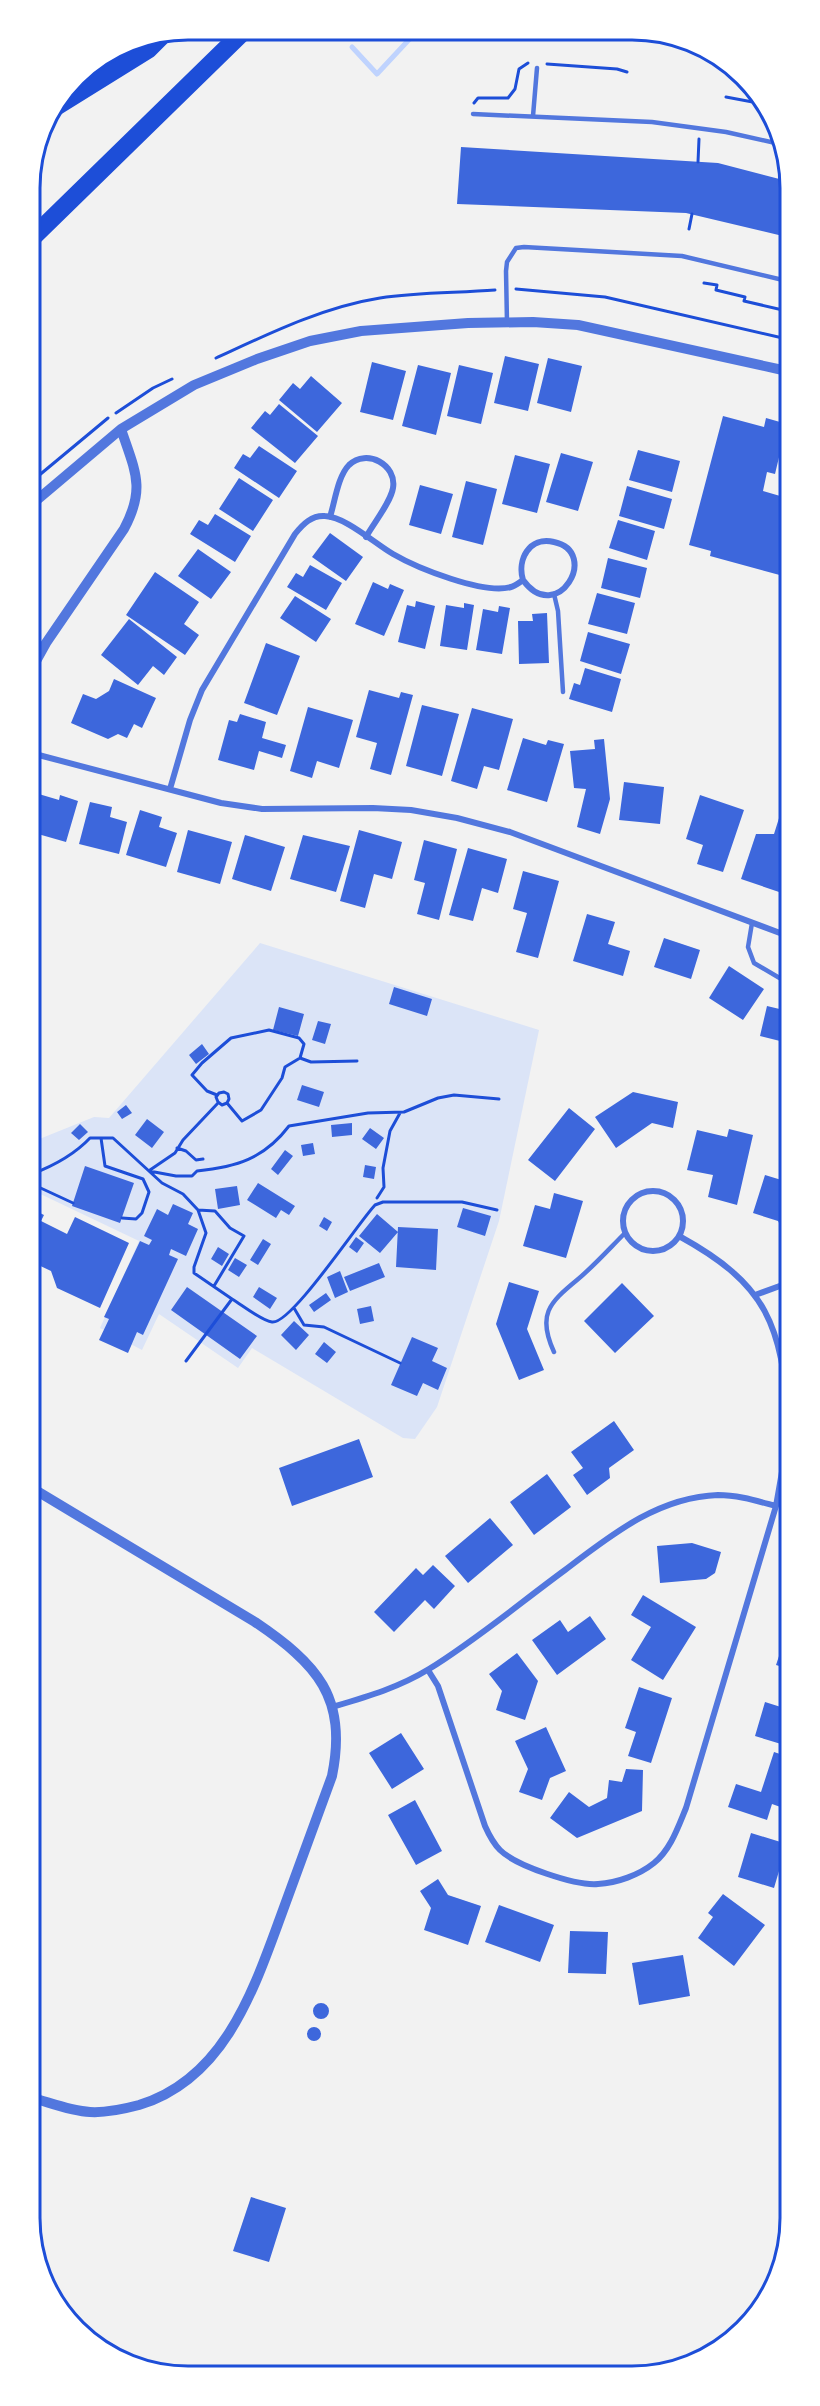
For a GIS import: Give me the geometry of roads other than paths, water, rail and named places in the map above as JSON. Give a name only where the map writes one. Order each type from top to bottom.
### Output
[{"type":"highway","points":[[41,229],[235,40]]},
{"type":"highway","points":[[73,96],[153,45]]},
{"type":"street","points":[[41,498],[121,429],[194,386],[257,359],[310,341],[361,331],[410,326],[507,322],[578,325],[780,368]]},
{"type":"street","points":[[41,651],[123,530],[134,510],[138,492],[136,476],[121,429]]},
{"type":"street","points":[[330,516],[344,472],[349,465],[363,458],[379,461],[391,472],[393,488],[366,537]]},
{"type":"street","points":[[170,789],[190,720],[213,669],[295,534],[311,519],[330,516],[340,520],[415,565],[462,582],[512,587],[523,580]]},
{"type":"street","points":[[543,541],[560,544],[572,556],[574,572],[567,587],[554,594],[535,592],[523,580],[521,564],[528,549],[543,541]]},
{"type":"street","points":[[41,756],[221,803],[262,809],[411,810],[457,818],[510,832],[780,933]]},
{"type":"street","points":[[658,1191],[675,1201],[680,1209],[682,1227],[679,1236],[665,1248],[656,1251],[638,1247],[625,1233],[623,1215],[626,1206],[640,1194],[658,1191]]},
{"type":"street","points":[[679,1236],[707,1251],[735,1272],[755,1294],[765,1311],[779,1351]]},
{"type":"street","points":[[755,1294],[779,1286]]},
{"type":"street","points":[[428,1670],[438,1686],[485,1826],[499,1849],[518,1863],[550,1875],[596,1884],[618,1881],[634,1875],[654,1863],[667,1848],[686,1808],[776,1506],[779,1487]]},
{"type":"street","points":[[40,1493],[255,1622],[290,1646],[307,1662],[321,1682],[332,1707],[337,1751],[332,1776],[262,1968],[242,2014],[225,2041],[204,2067],[183,2085],[158,2099],[127,2108],[90,2112],[40,2100]]},
{"type":"street","points":[[332,1707],[390,1690],[428,1670],[608,1538],[642,1516],[692,1498],[719,1495],[741,1497],[776,1506]]},
{"type":"lane","points":[[533,116],[537,68]]},
{"type":"lane","points":[[473,114],[687,125],[772,142]]},
{"type":"lane","points":[[507,322],[507,262],[516,248],[682,256],[780,279]]},
{"type":"lane","points":[[554,594],[558,611],[563,692]]},
{"type":"lane","points":[[752,923],[748,947],[754,963],[780,978]]},
{"type":"lane","points":[[554,1352],[546,1335],[546,1319],[553,1303],[565,1288],[577,1281],[625,1233]]},
{"type":"waterway","points":[[352,47],[377,74],[409,40]]}]
